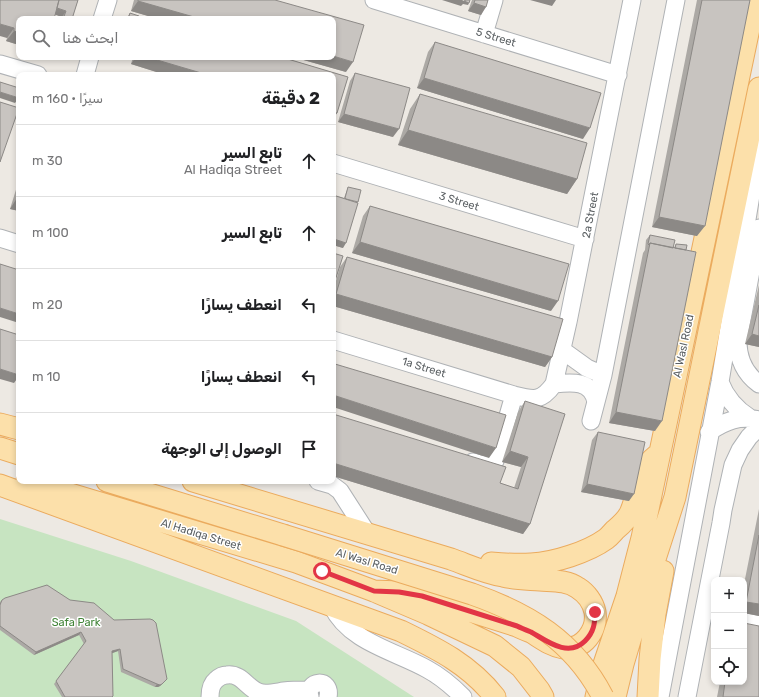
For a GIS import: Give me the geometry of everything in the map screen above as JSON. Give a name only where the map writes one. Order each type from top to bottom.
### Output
[{"type":"main road","name":"Al Wasl Road","points":[[596,697],[604,664],[627,596],[642,538],[755,0]]},
{"type":"main road","name":"Al Wasl Road","points":[[615,697],[642,600],[675,497],[759,88]]},
{"type":"main road","points":[[0,424],[16,428]]},
{"type":"main road","points":[[0,448],[16,453]]},
{"type":"main road","points":[[451,559],[505,564],[533,564],[569,556],[588,549],[606,539],[623,522],[630,512],[642,473],[653,458],[661,452]]},
{"type":"main road","points":[[0,476],[16,479]]},
{"type":"main road","name":"Al Hadiqa Street","points":[[37,484],[296,562],[374,591],[441,620],[495,646],[521,667],[543,697]]},
{"type":"main road","name":"Al Wasl Road","points":[[118,484],[493,601],[543,628],[564,644],[581,663],[603,697]]},
{"type":"main road","points":[[203,484],[451,559],[486,572],[520,579],[565,582],[576,586],[585,593],[591,601],[595,612],[595,623],[591,634],[584,642],[574,647],[564,648],[553,645],[517,626],[422,596],[399,592],[374,591]]},
{"type":"main road","points":[[0,485],[401,631],[452,658],[472,673],[495,697]]},
{"type":"main road","points":[[648,697],[650,659],[655,614],[675,497]]},
{"type":"street","points":[[103,16],[108,0]]},
{"type":"street","name":"5 Street","points":[[374,0],[618,75]]},
{"type":"street","points":[[484,34],[494,0]]},
{"type":"street","name":"2a Street","points":[[554,384],[585,240],[632,0]]},
{"type":"street","points":[[591,421],[603,375],[676,0]]},
{"type":"street","points":[[86,72],[89,60]]},
{"type":"street","points":[[0,64],[28,72]]},
{"type":"street","points":[[751,127],[754,149],[754,177],[739,301],[738,350],[743,366],[748,374],[759,384]]},
{"type":"street","name":"3 Street","points":[[336,164],[585,240]]},
{"type":"street","points":[[660,697],[720,382],[739,301],[759,228]]},
{"type":"street","points":[[0,238],[16,243]]},
{"type":"street","name":"1a Street","points":[[336,341],[514,395]]},
{"type":"street","points":[[562,350],[587,368],[603,375]]},
{"type":"street","points":[[720,382],[728,399],[742,412],[756,421]]},
{"type":"street","points":[[461,458],[488,466],[495,462],[514,395],[533,399],[549,391],[554,384],[574,383],[587,386],[593,393],[596,402]]},
{"type":"street","points":[[710,432],[724,423],[741,418],[756,421]]},
{"type":"street","points":[[687,697],[733,465],[740,450],[749,437],[756,421]]},
{"type":"street","points":[[701,479],[723,510]]},
{"type":"street","points":[[328,484],[340,491],[367,533]]},
{"type":"street","points":[[332,606],[339,618],[354,632],[383,649],[426,668],[454,688],[463,697]]},
{"type":"street","points":[[747,622],[759,624]]},
{"type":"street","points":[[699,638],[703,631],[711,625]]},
{"type":"street","points":[[210,697],[211,688],[216,679],[221,676],[231,674],[241,678],[255,691],[264,693],[296,690],[309,693],[314,684],[318,683],[322,684],[328,689],[328,697]]},
{"type":"green space","name":"Safa Park","points":[[0,519],[131,561],[296,621],[414,697],[0,697]]},
{"type":"building","points":[[0,0],[59,0],[55,16],[16,16],[16,32],[14,31],[14,28],[0,24]]},
{"type":"building","points":[[59,0],[78,0],[73,16],[64,16],[66,11],[57,8]]},
{"type":"building","points":[[275,0],[332,16],[190,16],[138,1]]},
{"type":"building","points":[[470,0],[469,3],[464,1]]},
{"type":"building","points":[[475,0],[488,0],[486,7],[474,3]]},
{"type":"building","points":[[702,0],[750,0],[705,226],[659,217]]},
{"type":"building","points":[[130,13],[139,16],[129,16]]},
{"type":"building","points":[[336,17],[364,25],[353,62],[336,57]]},
{"type":"building","points":[[435,42],[601,93],[590,128],[424,78]]},
{"type":"building","points":[[157,60],[291,60],[331,72],[198,72]]},
{"type":"building","points":[[336,73],[348,77],[336,113]]},
{"type":"building","points":[[355,73],[410,88],[399,129],[344,114]]},
{"type":"building","points":[[0,82],[16,87],[16,97],[0,92]]},
{"type":"building","points":[[420,94],[587,143],[577,179],[408,130]]},
{"type":"building","points":[[0,102],[16,107],[16,117],[0,162]]},
{"type":"building","points":[[348,187],[361,190],[358,202],[345,198]]},
{"type":"building","points":[[336,196],[358,203],[346,243],[336,240]]},
{"type":"building","points":[[370,206],[569,264],[558,301],[360,242]]},
{"type":"building","points":[[650,235],[675,240],[673,248],[650,243],[649,245]]},
{"type":"building","points":[[650,243],[696,252],[662,421],[616,412]]},
{"type":"building","points":[[676,244],[687,245],[686,250],[675,248]]},
{"type":"building","points":[[336,254],[343,256],[336,278]]},
{"type":"building","points":[[347,257],[563,319],[552,357],[336,294]]},
{"type":"building","points":[[0,264],[16,269],[16,313],[0,308]]},
{"type":"building","points":[[759,305],[759,336],[752,334]]},
{"type":"building","points":[[0,329],[16,334],[16,374],[0,369]]},
{"type":"building","points":[[336,364],[506,415],[496,448],[336,396]]},
{"type":"building","points":[[525,401],[565,414],[530,524],[336,464],[336,415],[506,467],[500,483],[518,489],[528,457],[510,451]]},
{"type":"building","points":[[598,432],[645,442],[634,494],[587,484]]},
{"type":"building","points":[[759,535],[759,604],[747,602]]},
{"type":"building","points":[[47,585],[70,600],[94,603],[114,620],[153,620],[156,623],[167,679],[160,685],[123,669],[120,649],[112,651],[112,697],[65,697],[56,681],[86,641],[81,632],[36,652],[0,626],[0,605],[2,600]]},
{"type":"building","points":[[747,624],[759,626],[759,697],[723,697],[725,685],[747,685]]},
{"type":"route","points":[[322,571],[374,591],[411,593],[517,626],[553,645],[564,648],[574,647],[584,642],[591,634],[595,623],[595,612]]}]
